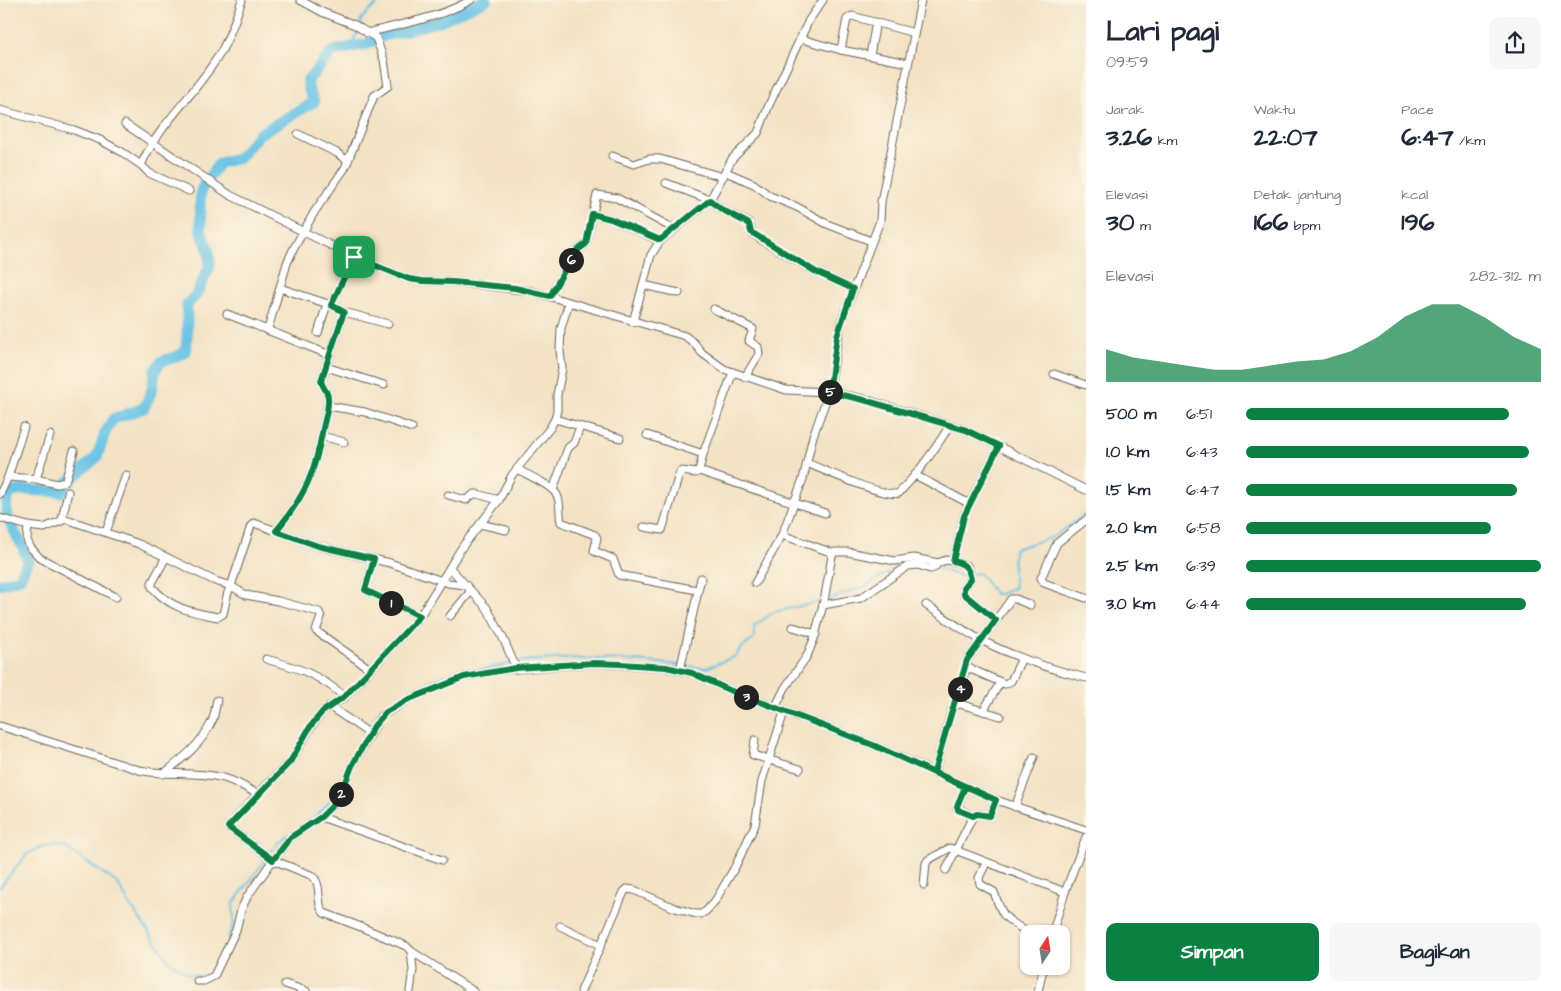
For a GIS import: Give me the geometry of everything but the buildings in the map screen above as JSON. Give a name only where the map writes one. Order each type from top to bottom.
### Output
[{"type":"street","points":[[141,165],[153,144],[221,51],[234,26],[242,0]]},
{"type":"street","points":[[268,329],[287,264],[302,230],[348,161],[374,96],[388,86],[384,60],[376,40],[355,25],[322,12],[300,0]]},
{"type":"street","points":[[366,32],[434,16],[455,9],[471,0]]},
{"type":"street","points":[[633,322],[651,254],[660,240],[710,200],[732,159],[758,133],[809,20],[823,0]]},
{"type":"street","points":[[755,583],[782,535],[803,480],[813,436],[829,392],[837,336],[880,221],[921,0]]},
{"type":"street","points":[[842,50],[848,17],[854,16],[914,33]]},
{"type":"street","points":[[870,55],[876,22]]},
{"type":"street","points":[[801,39],[842,50],[908,63]]},
{"type":"street","points":[[0,110],[74,130],[100,140],[141,165],[149,173],[189,191]]},
{"type":"street","points":[[125,124],[230,195],[354,257],[409,279],[515,288],[550,296],[685,336],[702,353],[724,369],[786,390],[829,392],[864,400],[966,430],[1086,490]]},
{"type":"street","points":[[298,134],[337,153],[348,161]]},
{"type":"street","points":[[612,156],[634,164],[649,159],[660,159],[754,184],[770,196],[798,207],[827,224],[871,241]]},
{"type":"street","points":[[666,183],[710,200],[721,209],[749,224],[751,232],[762,240],[816,272],[853,289]]},
{"type":"street","points":[[550,296],[575,252],[586,244],[598,195],[617,198],[674,229]]},
{"type":"street","points":[[592,214],[611,219],[660,240]]},
{"type":"street","points":[[318,333],[329,305],[354,257]]},
{"type":"street","points":[[643,285],[679,294]]},
{"type":"street","points":[[280,288],[344,312],[388,324]]},
{"type":"street","points":[[473,991],[406,946],[324,913],[320,908],[318,884],[314,876],[270,857],[228,827],[290,762],[322,712],[345,696],[420,616],[462,547],[499,500],[512,475],[550,428],[555,419],[562,369],[560,352],[561,328],[569,302]]},
{"type":"street","points":[[714,309],[752,329],[749,341],[758,347],[759,354],[745,377]]},
{"type":"street","points":[[276,531],[295,508],[305,491],[320,448],[328,406],[328,396],[322,384],[344,312]]},
{"type":"street","points":[[227,314],[330,355]]},
{"type":"street","points":[[326,367],[384,385]]},
{"type":"street","points":[[699,471],[703,454],[733,372]]},
{"type":"street","points":[[1054,374],[1086,385]]},
{"type":"street","points":[[328,406],[364,412],[412,428]]},
{"type":"street","points":[[555,419],[620,438]]},
{"type":"street","points":[[807,463],[838,476],[892,494],[898,493],[922,468],[950,425]]},
{"type":"street","points":[[0,494],[8,477],[24,426]]},
{"type":"street","points":[[553,490],[568,447],[574,443],[580,427]]},
{"type":"street","points":[[647,434],[675,446],[703,454]]},
{"type":"street","points":[[36,479],[50,435]]},
{"type":"street","points":[[322,436],[344,442]]},
{"type":"street","points":[[953,561],[962,521],[999,446]]},
{"type":"street","points":[[8,477],[36,479],[58,484],[65,482],[74,451]]},
{"type":"street","points":[[517,469],[553,490],[559,502],[561,522],[596,536],[594,551],[613,559],[619,575],[697,590]]},
{"type":"street","points":[[644,527],[662,530],[680,472],[682,471],[696,473],[699,471],[825,513]]},
{"type":"street","points":[[106,532],[126,475]]},
{"type":"street","points":[[915,475],[970,504]]},
{"type":"street","points":[[62,519],[68,492]]},
{"type":"street","points":[[448,495],[466,500],[477,494],[499,500]]},
{"type":"street","points":[[0,518],[13,520],[28,526],[44,528],[62,519],[66,519],[139,544],[215,581],[232,586],[246,595],[319,612],[322,617],[316,631],[370,670]]},
{"type":"street","points":[[1086,520],[1057,543],[1041,578],[1044,583],[1086,598]]},
{"type":"street","points":[[166,557],[152,586],[170,603],[179,608],[211,616],[221,616],[250,526],[254,523],[318,546],[390,562],[468,588]]},
{"type":"street","points":[[480,524],[506,530]]},
{"type":"street","points":[[28,526],[27,540],[30,547],[40,558],[116,597]]},
{"type":"street","points":[[782,535],[833,553],[841,551],[895,561],[914,561],[930,569],[946,560],[964,564],[968,568],[971,579],[964,590],[996,620]]},
{"type":"street","points":[[775,708],[785,688],[807,656],[816,634],[833,553]]},
{"type":"street","points":[[374,559],[365,590],[420,616]]},
{"type":"street","points":[[823,603],[861,598],[914,561]]},
{"type":"street","points":[[450,568],[487,608],[514,664]]},
{"type":"street","points":[[681,666],[701,578]]},
{"type":"street","points":[[450,616],[468,588]]},
{"type":"street","points":[[934,772],[967,660],[1011,599],[1016,599],[1030,605]]},
{"type":"street","points":[[926,605],[981,641],[1022,658],[1086,678]]},
{"type":"street","points":[[793,627],[816,634]]},
{"type":"street","points":[[966,667],[1004,684],[1011,680],[1022,658]]},
{"type":"street","points":[[266,659],[310,672],[345,696]]},
{"type":"street","points":[[197,981],[204,981],[214,976],[236,930],[241,910],[247,897],[270,857],[291,837],[321,817],[339,797],[367,733],[380,716],[407,700],[464,677],[514,664],[594,663],[681,666],[729,690],[873,745],[996,800],[1086,830]]},
{"type":"street","points":[[983,711],[1000,683]]},
{"type":"street","points":[[162,774],[186,756],[200,740],[212,723],[217,700]]},
{"type":"street","points":[[955,705],[960,704],[1000,716]]},
{"type":"street","points":[[329,706],[367,733]]},
{"type":"street","points":[[581,991],[624,892],[634,890],[675,908],[696,914],[706,911],[714,901],[735,867],[752,833],[758,810],[762,781],[784,712]]},
{"type":"street","points":[[0,726],[118,764],[162,774],[195,774],[222,777],[258,794]]},
{"type":"street","points":[[755,740],[752,754],[800,769]]},
{"type":"street","points":[[1015,807],[1034,757]]},
{"type":"street","points":[[965,787],[957,808],[973,816],[977,814],[990,816],[996,800]]},
{"type":"street","points":[[946,870],[973,816]]},
{"type":"street","points":[[321,817],[442,860]]},
{"type":"street","points":[[1055,925],[1086,837]]},
{"type":"street","points":[[924,885],[928,860],[950,848],[1065,892]]},
{"type":"street","points":[[986,863],[980,878],[980,884],[993,891],[999,909],[1005,918],[1020,928]]},
{"type":"street","points":[[560,926],[601,945]]},
{"type":"street","points":[[410,991],[413,970],[411,951]]},
{"type":"street","points":[[1038,991],[1042,975]]},
{"type":"street","points":[[285,984],[306,991]]},
{"type":"waterway","points":[[360,26],[361,19],[381,0]]},
{"type":"waterway","points":[[0,584],[20,578],[28,560],[8,517],[6,505],[11,492],[26,490],[61,492],[69,481],[97,457],[105,433],[113,419],[144,408],[152,390],[155,371],[161,362],[185,353],[187,304],[196,295],[210,266],[209,251],[201,231],[201,190],[219,163],[239,158],[259,134],[314,102],[308,88],[308,80],[333,51],[367,44],[384,36],[440,21],[486,0]]},
{"type":"waterway","points":[[351,46],[359,30]]},
{"type":"waterway","points":[[972,574],[979,573],[995,594],[1001,594],[1015,587],[1013,573],[1014,549],[1053,537],[1086,514]]},
{"type":"waterway","points":[[827,600],[864,587],[900,565],[916,561]]},
{"type":"waterway","points":[[936,568],[960,576],[968,575]]},
{"type":"waterway","points":[[684,666],[706,668],[736,656],[740,649],[754,639],[754,626],[774,612],[823,601]]},
{"type":"waterway","points":[[517,662],[557,659],[598,659],[679,665]]},
{"type":"waterway","points":[[465,673],[512,663]]},
{"type":"waterway","points":[[419,691],[461,675]]},
{"type":"waterway","points":[[368,729],[378,713],[403,699]]},
{"type":"waterway","points":[[306,823],[320,813],[331,800],[366,733]]},
{"type":"waterway","points":[[228,938],[234,922],[233,904],[278,842],[289,834]]},
{"type":"waterway","points":[[0,887],[27,854],[43,846],[65,847],[117,883],[169,961],[189,974],[201,976],[208,974],[216,965]]},
{"type":"route","points":[[354,257],[331,305],[344,312],[321,381],[327,392],[328,406],[320,448],[305,491],[295,508],[276,531],[318,546],[374,559],[365,590],[420,616],[345,696],[322,712],[310,727],[290,762],[228,827],[273,860],[291,837],[321,817],[336,802],[352,766],[374,726],[380,716],[386,712],[407,700],[464,677],[516,668],[594,663],[666,667],[708,679],[729,690],[815,722],[918,764],[934,772],[965,787],[957,806],[958,810],[973,816],[977,814],[990,816],[996,800],[934,772],[966,667],[965,664],[996,620],[964,594],[964,587],[971,579],[968,568],[964,564],[953,561],[964,516],[999,446],[966,430],[864,400],[829,392],[837,336],[853,289],[816,272],[762,240],[751,232],[749,224],[717,207],[710,200],[660,240],[611,219],[592,214],[586,244],[575,252],[550,296],[515,288],[409,279],[354,257]]}]
